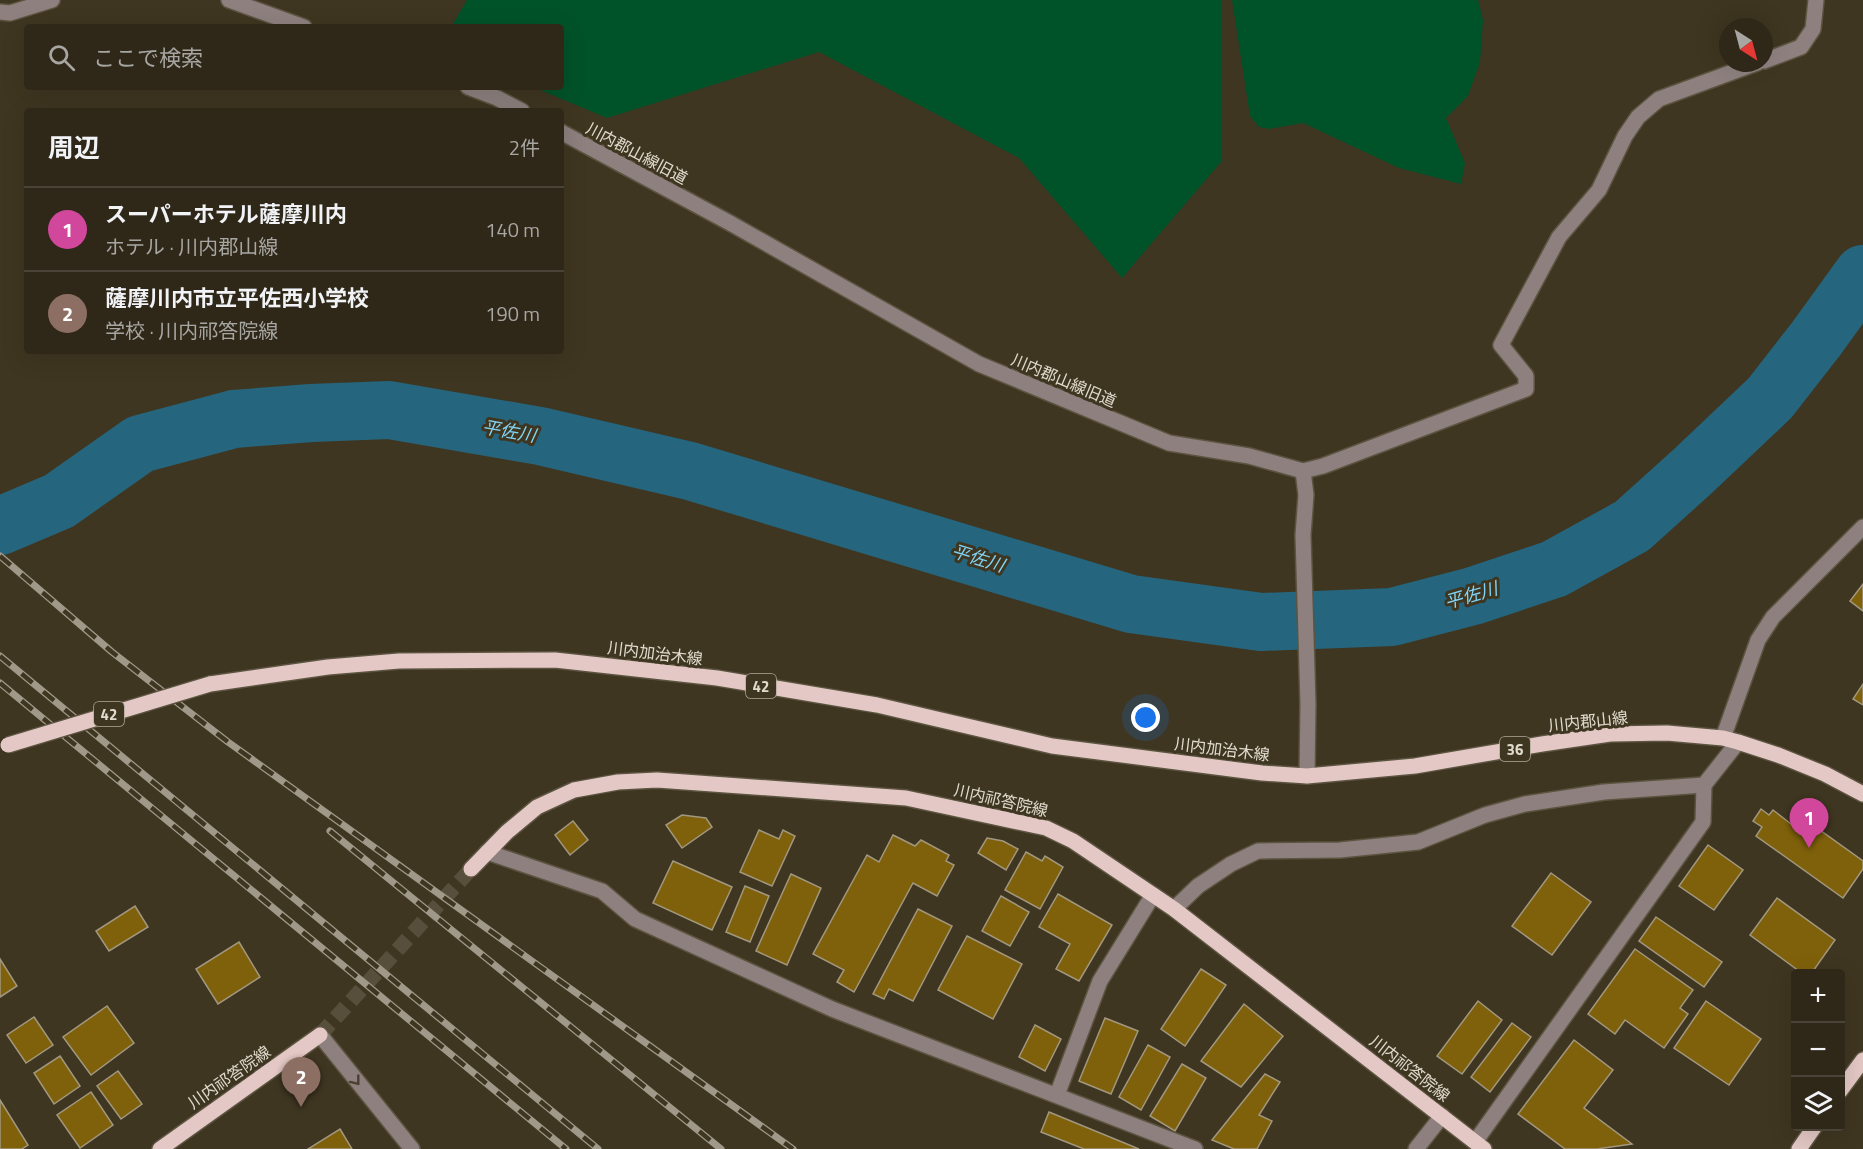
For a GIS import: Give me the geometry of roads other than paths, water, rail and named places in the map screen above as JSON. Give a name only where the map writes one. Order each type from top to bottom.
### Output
[{"type":"main road","name":"川内加治木線","points":[[4,746],[210,684],[307,670],[399,661],[555,660],[717,678],[877,705],[1052,746],[1262,773],[1307,776]]},
{"type":"main road","name":"川内郡山線","points":[[1307,776],[1415,766],[1610,734],[1667,733],[1730,740],[1778,755],[1825,774],[1863,794]]},
{"type":"main road","name":"川内祁答院線","points":[[471,869],[537,807],[574,790],[618,782],[657,780],[906,798],[1046,828],[1073,841],[1174,909],[1480,1145]]},
{"type":"main road","name":"川内祁答院線","points":[[160,1149],[320,1035]]},
{"type":"main road","points":[[1845,1084],[1863,1060]]},
{"type":"main road","points":[[1799,1149],[1812,1131]]},
{"type":"street","points":[[0,12],[10,14],[52,0]]},
{"type":"street","points":[[229,0],[296,24]]},
{"type":"street","points":[[1773,58],[1801,47],[1813,29],[1816,0]]},
{"type":"street","points":[[1307,776],[1308,704],[1303,535],[1306,495],[1303,471],[1323,466],[1526,389],[1526,376],[1502,345],[1559,237],[1599,190],[1625,136],[1638,117],[1659,99],[1732,72]]},
{"type":"street","points":[[476,90],[516,108]]},
{"type":"street","name":"川内郡山線旧道","points":[[564,134],[730,223],[979,364],[1169,443],[1249,456],[1303,471]]},
{"type":"street","points":[[1480,1145],[1703,822],[1704,785],[1730,740],[1758,640],[1773,617],[1863,526]]},
{"type":"street","points":[[1174,909],[1198,886],[1232,864],[1258,851],[1340,850],[1418,842],[1485,815],[1525,804],[1604,792],[1704,785]]},
{"type":"street","points":[[487,852],[602,891],[635,919],[811,1000],[1196,1149]]},
{"type":"street","points":[[1057,1095],[1100,981],[1153,895]]},
{"type":"street","points":[[320,1035],[412,1149]]},
{"type":"street","points":[[1416,1149],[1442,1116]]},
{"type":"waterway","name":"平佐川","points":[[0,526],[59,501],[140,444],[234,419],[389,410],[540,436],[690,471],[1131,604],[1261,622],[1392,617],[1473,596],[1554,569],[1632,526],[1770,398],[1863,274]]},
{"type":"tunnel","points":[[320,1035],[471,869]]},
{"type":"railway","points":[[0,556],[112,652],[228,742],[793,1149]]},
{"type":"railway","points":[[0,656],[598,1149]]},
{"type":"railway","points":[[0,683],[566,1149]]},
{"type":"railway","points":[[330,831],[721,1149]]},
{"type":"place","name":"スーパーホテル薩摩川内","points":[[1809,848]]},
{"type":"place","name":"薩摩川内市立平佐西小学校","points":[[301,1107]]}]
